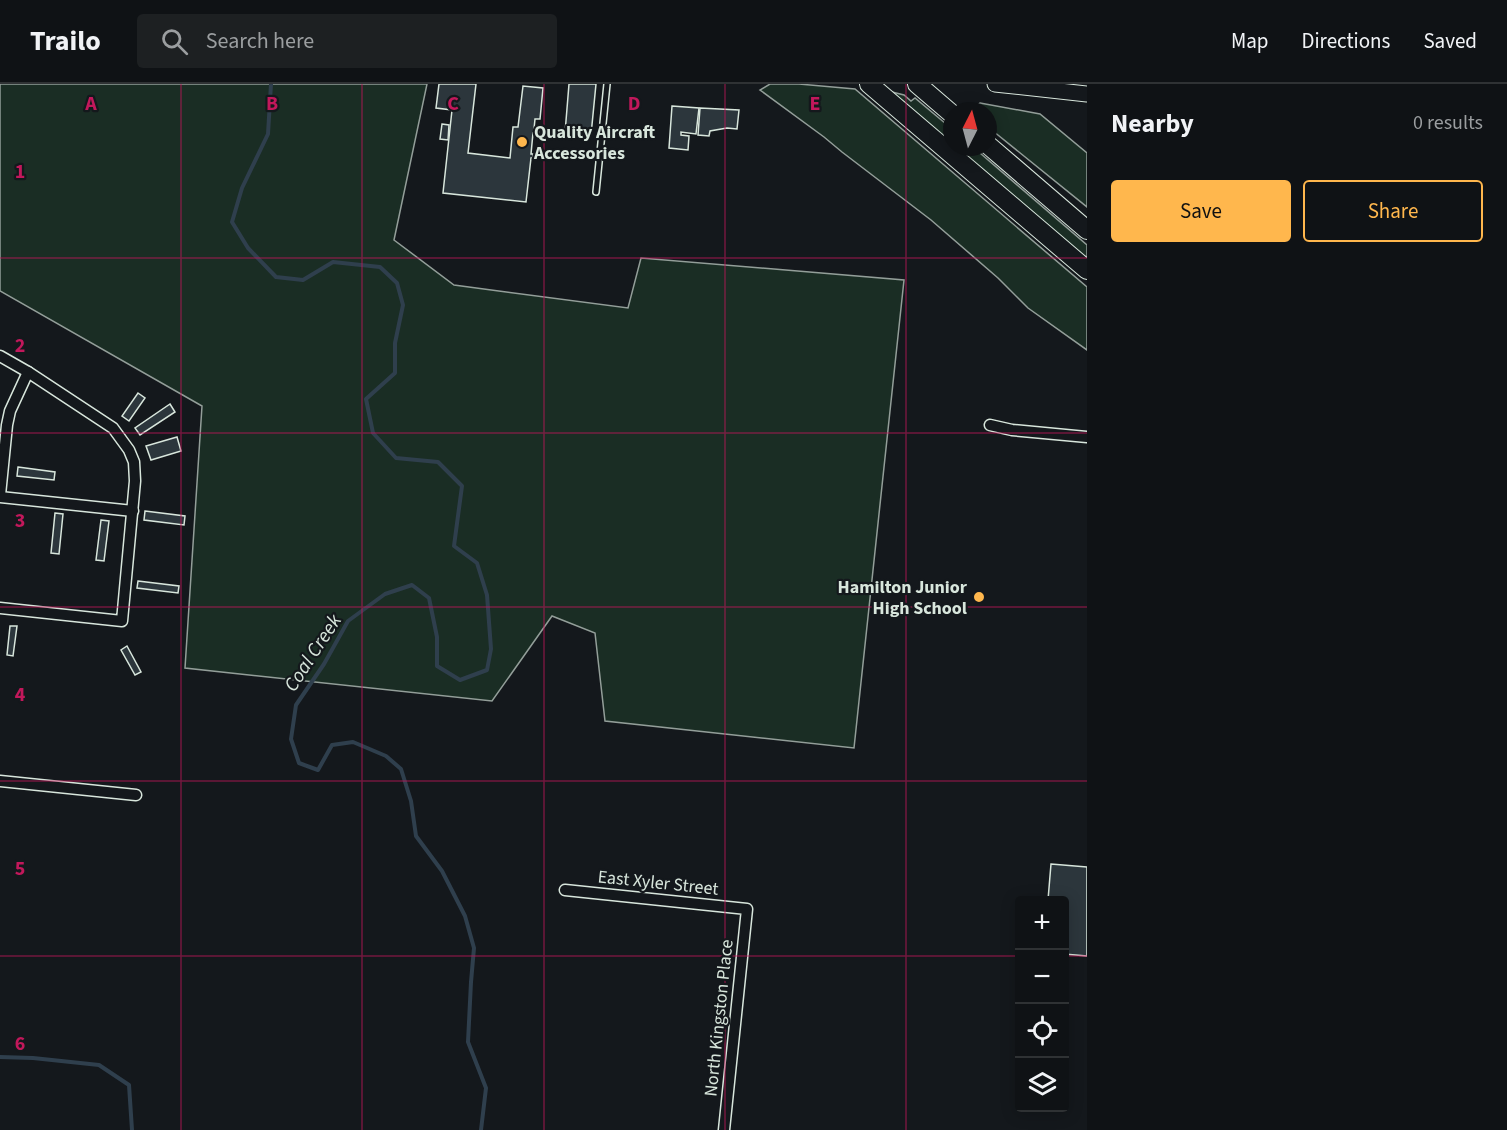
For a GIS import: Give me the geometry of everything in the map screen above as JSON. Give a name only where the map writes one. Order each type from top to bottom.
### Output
[{"type":"highway","points":[[869,84],[1087,270]]},
{"type":"highway","points":[[917,84],[943,106]]},
{"type":"highway","points":[[997,153],[1087,230]]},
{"type":"main road","points":[[995,84],[1070,88],[1087,94]]},
{"type":"street","points":[[0,356],[113,428],[129,450],[134,462],[135,481],[122,621],[0,608]]},
{"type":"street","points":[[28,372],[10,411],[0,496],[133,511]]},
{"type":"street","points":[[990,425],[1087,437]]},
{"type":"street","points":[[0,782],[136,795]]},
{"type":"street","name":"East Xyler Street","points":[[565,890],[747,909]]},
{"type":"street","name":"North Kingston Place","points":[[724,1130],[747,909]]},
{"type":"lane","points":[[596,192],[607,84]]},
{"type":"green space","points":[[0,84],[427,84],[394,240],[454,285],[628,308],[641,258],[904,280],[854,748],[605,721],[595,633],[552,616],[492,701],[185,668],[202,406],[0,291]]},
{"type":"green space","points":[[770,84],[855,89],[1087,287],[1087,350],[1028,308],[998,278],[931,220],[760,90]]},
{"type":"green space","points":[[892,92],[904,95],[911,101],[915,98],[943,121],[943,136]]},
{"type":"green space","points":[[997,106],[1040,114],[1087,153],[1087,207],[997,134]]},
{"type":"green space","points":[[966,156],[983,156],[1087,245],[1087,260]]},
{"type":"building","name":"Quality Aircraft Accessories","points":[[439,84],[476,84],[468,153],[510,158],[513,127],[518,127],[523,86],[543,88],[540,119],[535,119],[534,129],[539,129],[539,133],[533,133],[531,154],[533,158],[531,158],[526,202],[443,193],[452,110],[436,108]]},
{"type":"building","points":[[569,84],[596,84],[591,135],[565,133]]},
{"type":"building","points":[[672,106],[699,108],[696,134],[681,132],[681,135],[689,136],[688,150],[669,148]]},
{"type":"building","points":[[700,108],[739,110],[737,129],[710,131],[709,136],[698,135]]},
{"type":"building","points":[[442,124],[449,125],[448,140],[440,139]]},
{"type":"building","points":[[138,393],[145,398],[129,421],[122,416]]},
{"type":"building","points":[[170,404],[175,412],[140,435],[135,428]]},
{"type":"building","points":[[177,437],[181,451],[151,460],[146,446]]},
{"type":"building","points":[[18,467],[55,472],[54,480],[17,476]]},
{"type":"building","points":[[145,511],[185,516],[184,525],[144,520]]},
{"type":"building","points":[[55,513],[63,514],[59,554],[51,553]]},
{"type":"building","points":[[101,520],[109,521],[104,561],[96,560]]},
{"type":"building","points":[[138,581],[179,586],[178,593],[137,588]]},
{"type":"building","points":[[10,626],[17,626],[13,656],[7,655]]},
{"type":"building","points":[[127,646],[141,672],[135,675],[121,650]]},
{"type":"building","points":[[1051,864],[1087,867],[1087,956],[1069,954],[1069,896],[1048,896]]},
{"type":"waterway","name":"Coal Creek","points":[[271,84],[268,134],[242,188],[232,222],[248,248],[276,277],[303,280],[333,262],[380,267],[397,283],[403,305],[395,343],[395,373],[366,399],[373,433],[396,458],[438,462],[462,486],[454,546],[477,563],[487,595],[491,649],[487,670],[460,680],[437,666],[437,637],[429,598],[412,585],[385,594],[348,621],[324,664],[296,705],[291,739],[299,763],[318,770],[332,745],[353,742],[386,756],[401,769],[411,801],[416,836],[442,871],[465,916],[474,948],[468,1042],[486,1088],[481,1130]]},
{"type":"waterway","name":"Coal Creek","points":[[0,1057],[99,1065],[129,1085],[132,1130]]},
{"type":"place","name":"Quality Aircraft Accessories","points":[[522,142]]},
{"type":"place","name":"Hamilton Junior High School","points":[[979,597]]}]
